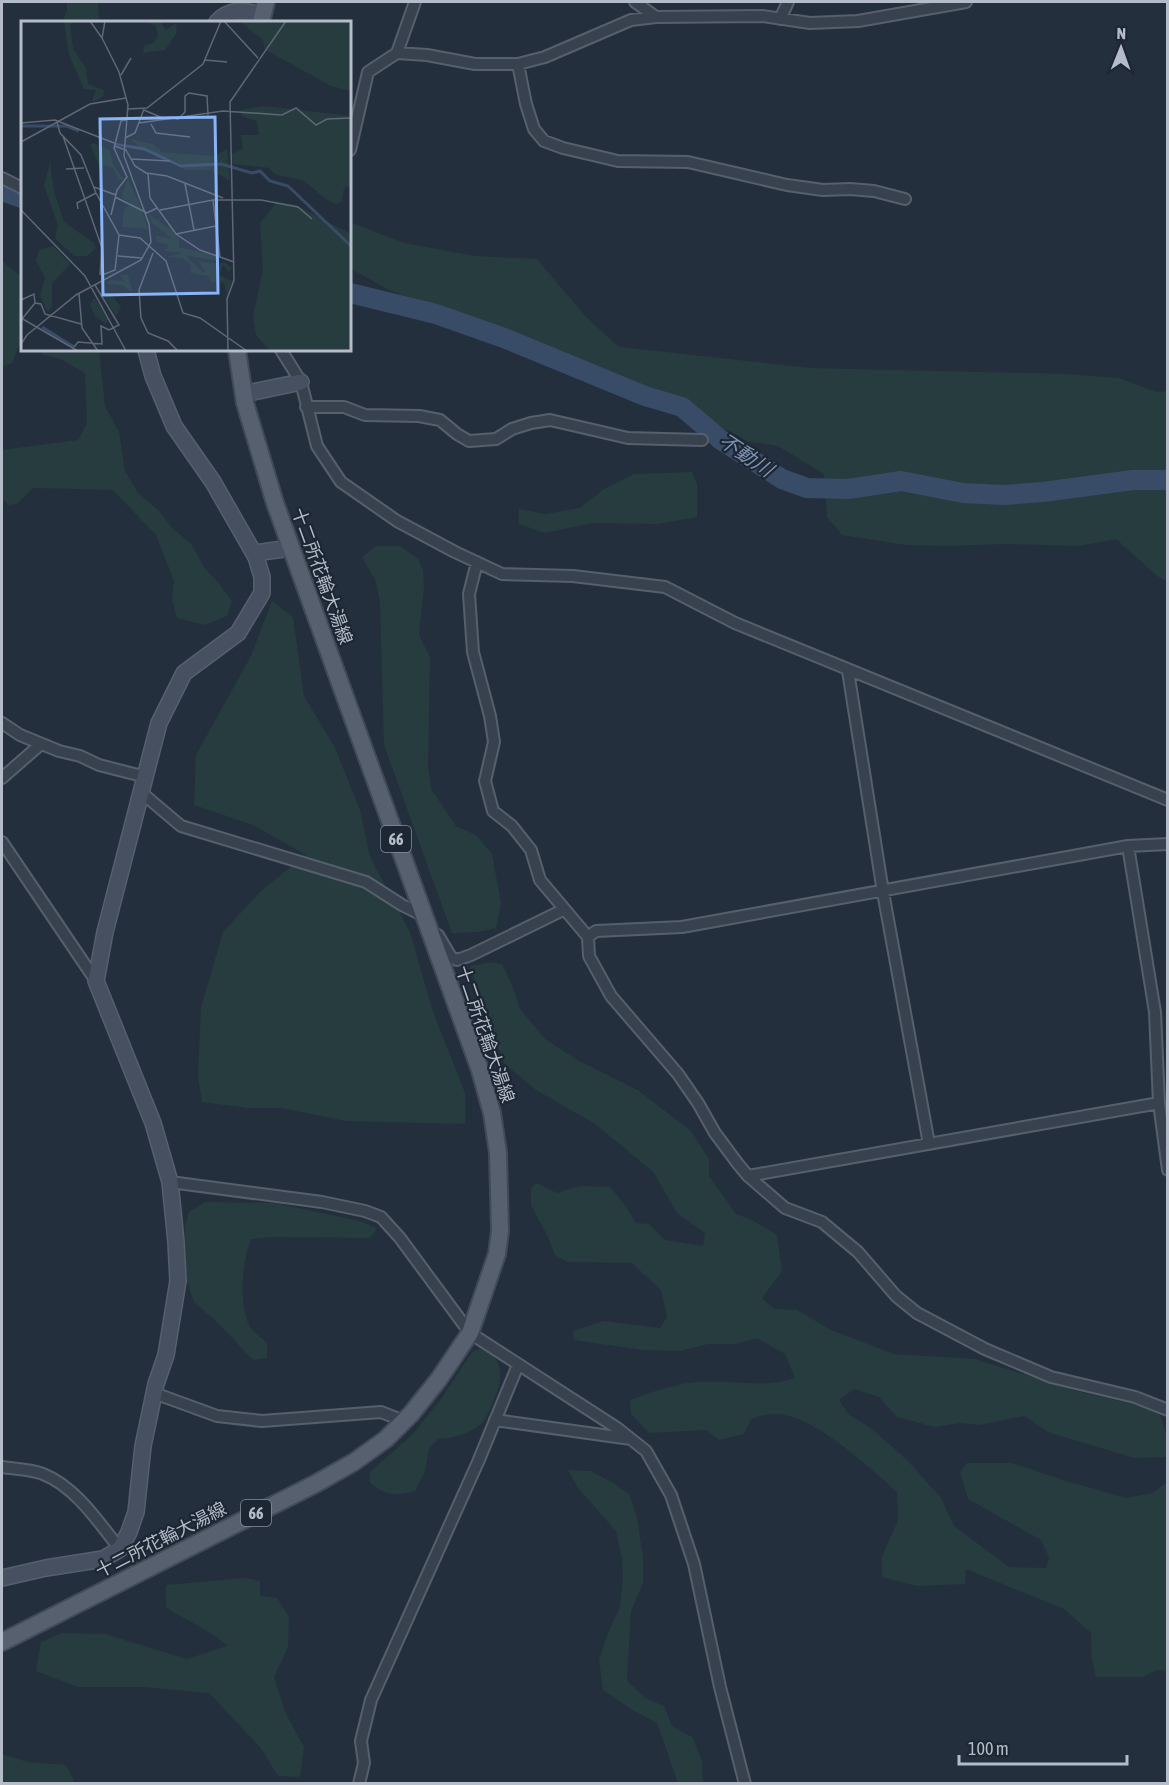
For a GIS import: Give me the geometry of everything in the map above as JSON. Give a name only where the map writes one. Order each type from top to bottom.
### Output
[{"type":"main road","name":"十二所花輪大湯線","points":[[2,1642],[317,1483],[354,1462],[386,1439],[439,1379],[470,1333],[497,1254],[500,1231],[498,1153],[492,1113],[480,1070],[275,503],[243,394],[237,351]]},
{"type":"street","points":[[351,139],[353,117],[368,72],[397,52],[415,2]]},
{"type":"street","points":[[635,2],[656,17]]},
{"type":"street","points":[[780,19],[788,2]]},
{"type":"street","points":[[397,52],[475,64],[518,64],[545,57],[631,20],[656,17],[762,16],[810,23],[858,21],[966,2]]},
{"type":"street","points":[[218,21],[224,15],[234,11],[247,10],[263,13]]},
{"type":"street","points":[[518,64],[534,129],[544,141],[563,148],[618,161],[688,162],[787,185],[822,190],[874,191],[904,199]]},
{"type":"street","points":[[2,178],[21,188]]},
{"type":"street","points":[[96,981],[105,932],[159,723],[184,673],[238,633],[262,593],[262,577],[254,554],[213,482],[174,426],[153,376],[146,351]]},
{"type":"street","points":[[282,351],[301,382],[317,446],[341,482],[397,521],[477,562],[502,574],[573,576],[665,587],[735,623],[1167,801]]},
{"type":"street","points":[[243,394],[301,382]]},
{"type":"street","points":[[306,407],[344,407],[365,415],[419,416],[440,420],[469,441],[496,439],[512,429],[550,420],[628,438],[702,440]]},
{"type":"street","points":[[254,554],[291,548]]},
{"type":"street","points":[[477,562],[469,594],[473,652],[490,716],[494,742],[485,781],[493,811],[512,826],[531,850],[540,880],[588,937],[590,956],[611,996],[678,1074],[715,1133],[748,1176],[785,1208],[822,1222],[858,1252],[896,1296],[917,1313],[985,1348],[1051,1377],[1135,1396],[1167,1410]]},
{"type":"street","points":[[848,671],[883,892],[928,1144]]},
{"type":"street","points":[[2,723],[20,735],[59,752],[80,756],[99,765],[146,777]]},
{"type":"street","points":[[2,778],[41,744]]},
{"type":"street","points":[[142,793],[181,826],[366,882],[420,914],[451,957],[458,960],[563,910]]},
{"type":"street","points":[[2,842],[96,981],[153,1124],[170,1182],[177,1281],[166,1355],[154,1393],[143,1446],[136,1512],[120,1549],[104,1559],[6,1574]]},
{"type":"street","points":[[588,937],[596,931],[682,927],[1128,846],[1167,844]]},
{"type":"street","points":[[1128,846],[1155,1012],[1160,1103],[1167,1170]]},
{"type":"street","points":[[748,1176],[1160,1103]]},
{"type":"street","points":[[170,1182],[322,1202],[366,1211],[381,1217],[400,1238],[470,1333],[617,1428],[646,1451],[671,1495],[683,1527],[694,1564],[720,1687],[745,1784]]},
{"type":"street","points":[[359,1784],[364,1763],[361,1741],[371,1700],[518,1365]]},
{"type":"street","points":[[154,1393],[217,1416],[262,1421],[381,1412],[404,1420]]},
{"type":"street","points":[[495,1420],[631,1439]]},
{"type":"street","points":[[2,1467],[43,1474],[62,1485],[83,1504],[120,1549]]},
{"type":"green space","points":[[67,2],[98,2],[99,21],[62,21],[67,11]]},
{"type":"green space","points":[[351,222],[404,243],[475,256],[537,259],[586,317],[619,347],[811,368],[1064,374],[1119,378],[1156,392],[1167,391],[1167,581],[1157,576],[1116,539],[1079,546],[1004,544],[951,546],[906,545],[842,535],[827,517],[824,474],[778,446],[747,441],[689,409],[387,289],[351,269]]},
{"type":"green space","points":[[2,261],[21,276],[21,345],[12,363],[2,367]]},
{"type":"green space","points":[[41,351],[99,351],[105,406],[119,432],[125,471],[138,493],[191,544],[204,567],[232,601],[227,616],[205,625],[177,618],[172,599],[174,581],[156,535],[113,490],[33,488],[18,503],[8,505],[2,498],[2,450],[78,440],[87,423],[85,373],[60,359],[43,355]]},
{"type":"green space","points":[[692,472],[697,484],[697,517],[658,524],[593,523],[545,533],[519,524],[519,509],[545,514],[580,508],[604,489],[634,474]]},
{"type":"green space","points":[[376,546],[400,546],[418,559],[423,570],[424,588],[419,635],[430,657],[428,766],[431,789],[456,826],[476,835],[492,854],[501,903],[496,928],[478,932],[452,933],[384,745],[380,602],[376,581],[362,557]]},
{"type":"green space","points":[[272,601],[293,617],[304,696],[335,748],[360,810],[370,857],[410,932],[432,1009],[465,1093],[465,1124],[346,1121],[282,1108],[248,1108],[202,1102],[198,1076],[201,1008],[223,932],[262,890],[306,855],[253,825],[194,805],[196,755],[251,656]]},
{"type":"green space","points":[[493,962],[502,964],[520,1009],[545,1039],[577,1060],[639,1091],[691,1131],[709,1159],[709,1176],[736,1214],[752,1220],[777,1235],[782,1271],[762,1298],[774,1309],[797,1310],[831,1330],[894,1354],[975,1359],[1077,1391],[1158,1410],[1167,1437],[1167,1457],[1134,1458],[1048,1432],[1025,1416],[979,1425],[961,1423],[935,1427],[897,1417],[879,1397],[854,1389],[839,1400],[849,1415],[871,1428],[908,1461],[941,1498],[954,1526],[1009,1567],[1046,1568],[1049,1558],[1041,1540],[968,1499],[960,1472],[967,1463],[1012,1463],[1126,1498],[1153,1493],[1167,1482],[1167,1671],[1156,1670],[1143,1677],[1096,1677],[1092,1660],[1091,1633],[1064,1609],[966,1569],[965,1584],[917,1586],[882,1577],[882,1556],[898,1520],[897,1492],[839,1443],[804,1422],[788,1416],[765,1415],[751,1419],[744,1434],[719,1440],[706,1430],[649,1433],[631,1414],[630,1400],[688,1383],[709,1381],[771,1383],[795,1378],[785,1354],[757,1338],[735,1344],[708,1344],[680,1351],[643,1350],[574,1340],[573,1331],[604,1321],[660,1328],[667,1317],[661,1290],[632,1263],[568,1262],[555,1255],[531,1205],[531,1188],[536,1183],[557,1193],[580,1186],[610,1187],[636,1223],[649,1224],[665,1240],[703,1246],[705,1233],[677,1213],[654,1173],[595,1124],[536,1090],[504,1063],[470,966]]},
{"type":"green space","points":[[205,1202],[275,1203],[360,1221],[377,1228],[370,1238],[274,1237],[251,1239],[245,1259],[243,1303],[249,1326],[267,1343],[267,1358],[253,1360],[218,1323],[194,1302],[186,1279],[185,1228],[189,1212]]},
{"type":"green space","points":[[481,1348],[496,1359],[500,1374],[498,1390],[483,1422],[467,1433],[438,1439],[429,1448],[425,1471],[415,1491],[391,1494],[369,1482],[370,1472],[413,1434],[441,1399],[472,1352]]},
{"type":"green space","points":[[568,1470],[591,1471],[629,1494],[637,1517],[643,1558],[643,1583],[631,1611],[627,1681],[645,1698],[664,1706],[672,1726],[692,1737],[702,1760],[703,1783],[678,1783],[657,1723],[603,1690],[599,1659],[620,1607],[623,1579],[622,1559],[616,1531],[578,1488]]},
{"type":"green space","points":[[245,1578],[260,1581],[260,1596],[277,1598],[289,1617],[288,1647],[274,1677],[285,1712],[304,1747],[300,1777],[278,1776],[260,1747],[209,1693],[143,1687],[77,1687],[36,1671],[41,1642],[62,1633],[105,1634],[187,1659],[227,1646],[221,1640],[166,1607],[166,1585]]},
{"type":"green space","points":[[2,1754],[28,1762],[66,1765],[75,1783],[2,1783]]},
{"type":"waterway","name":"不動川","points":[[2,191],[21,198]]},
{"type":"waterway","name":"不動川","points":[[351,293],[436,314],[504,338],[645,396],[682,407],[721,440],[782,479],[807,488],[848,489],[901,481],[963,493],[1004,495],[1133,480],[1168,480]]}]
